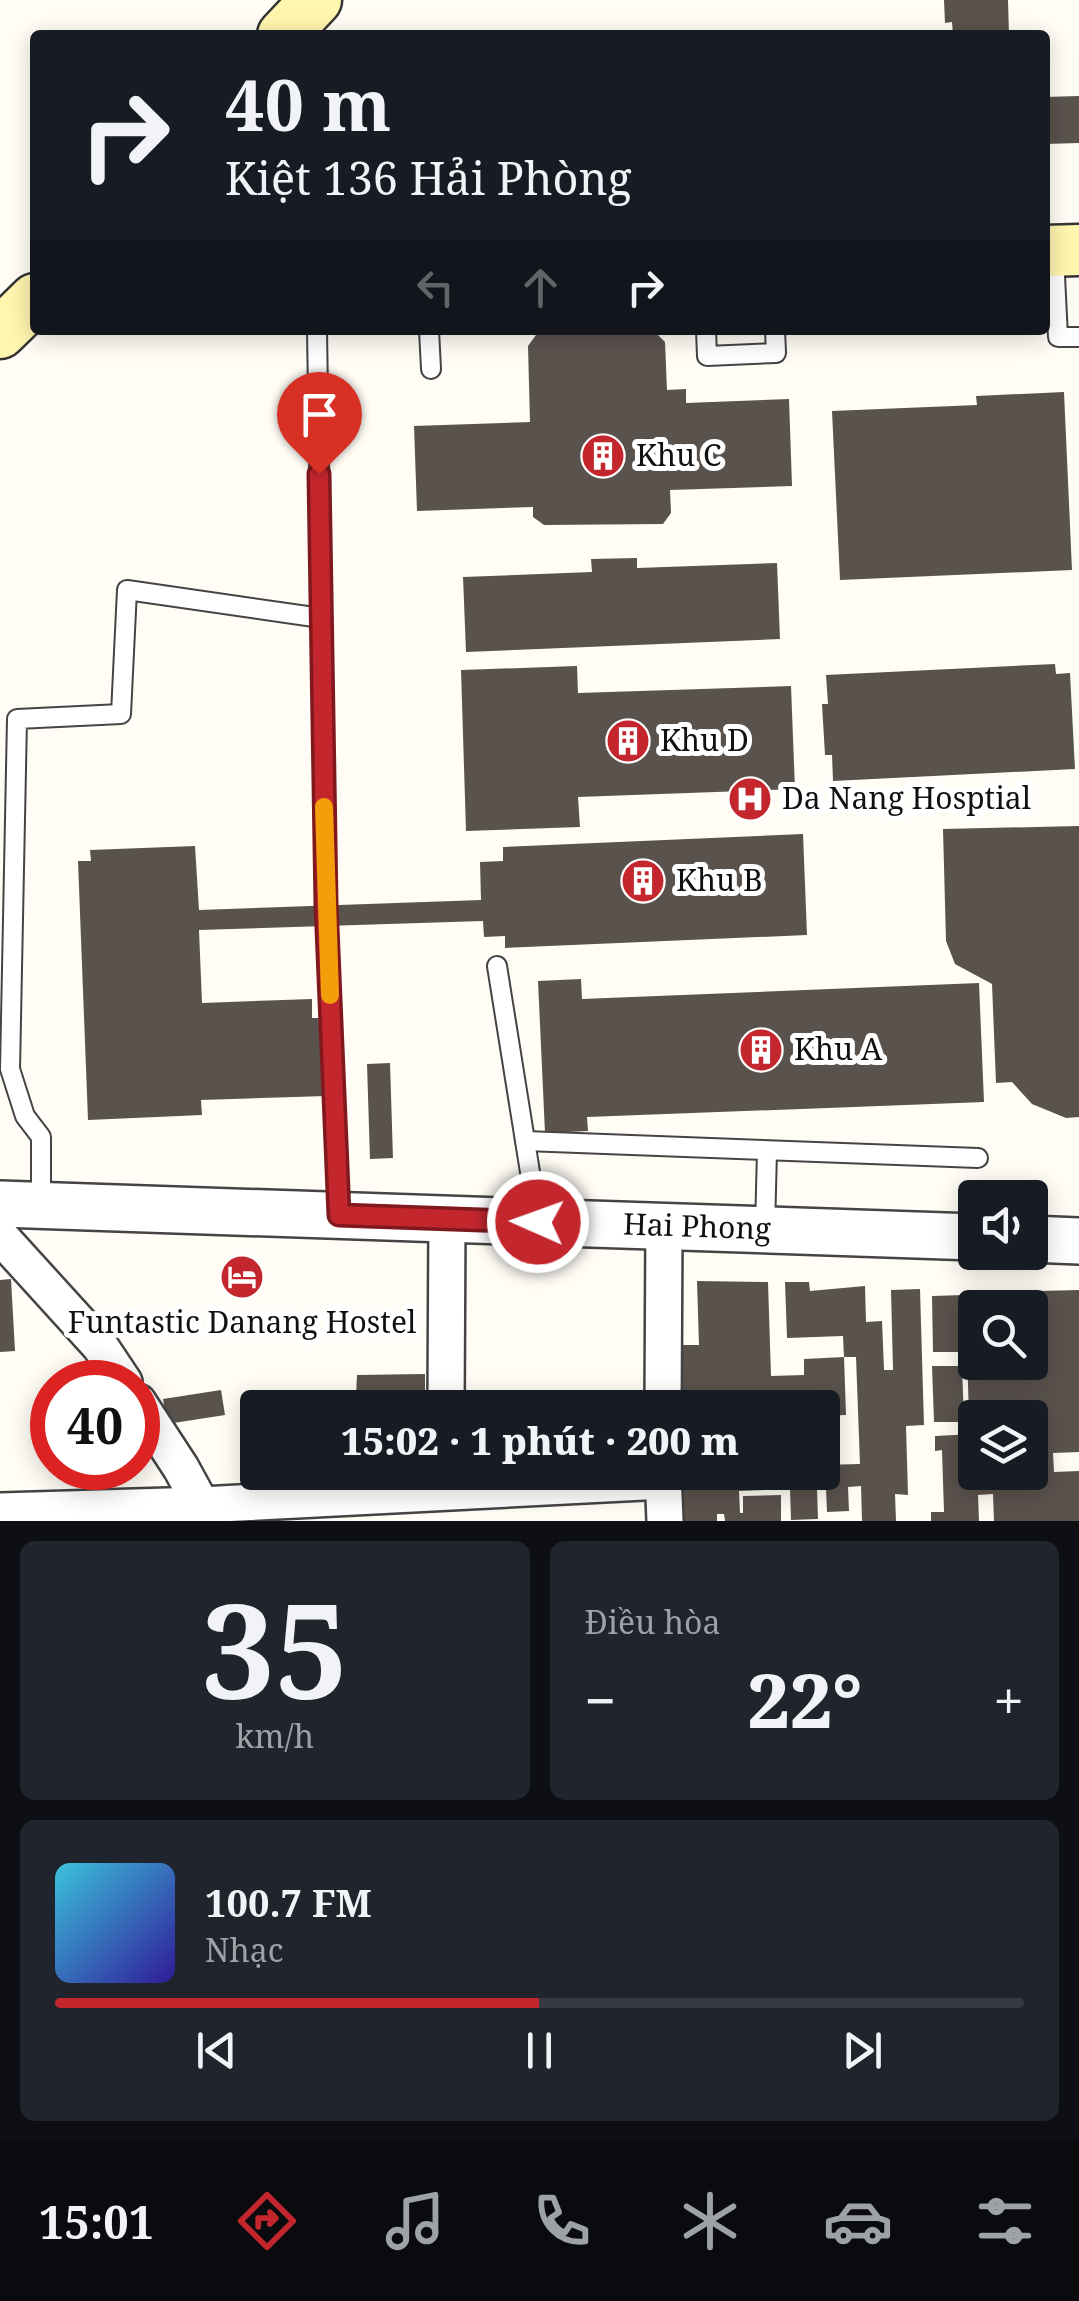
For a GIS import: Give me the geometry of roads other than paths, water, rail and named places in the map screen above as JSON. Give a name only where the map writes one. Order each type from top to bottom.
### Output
[{"type":"main road","points":[[288,30],[316,0]]},
{"type":"main road","points":[[0,287],[30,286]]},
{"type":"main road","points":[[0,333],[30,304]]},
{"type":"street","name":"Hai Phong","points":[[20,1205],[958,1237]]},
{"type":"street","points":[[446,1390],[447,1219]]},
{"type":"street","points":[[663,1390],[664,1226]]},
{"type":"street","points":[[0,1236],[109,1360]]},
{"type":"street","points":[[1048,1240],[1079,1241]]},
{"type":"street","points":[[160,1438],[206,1513]]},
{"type":"street","points":[[0,1511],[206,1513],[378,1490]]},
{"type":"street","points":[[664,1490],[665,1521]]},
{"type":"lane","points":[[1059,250],[1051,303],[1058,337],[1079,337]]},
{"type":"lane","points":[[317,335],[326,904],[339,1215]]},
{"type":"lane","points":[[430,335],[431,368]]},
{"type":"lane","points":[[706,335],[708,356],[776,353],[775,335]]},
{"type":"lane","points":[[20,1205],[41,1137],[25,1116],[10,1069],[18,719],[121,714],[127,590],[321,618]]},
{"type":"lane","points":[[497,966],[538,1222]]},
{"type":"lane","points":[[525,1142],[978,1158]]},
{"type":"lane","points":[[764,1230],[766,1151]]},
{"type":"place","name":"Khu C","points":[[603,456]]},
{"type":"place","name":"Khu D","points":[[628,741]]},
{"type":"place","name":"Da Nang Hosptial","points":[[750,799]]},
{"type":"place","name":"Khu B","points":[[643,881]]},
{"type":"place","name":"Khu A","points":[[761,1050]]},
{"type":"place","name":"Funtastic Danang Hostel","points":[[242,1277]]}]
